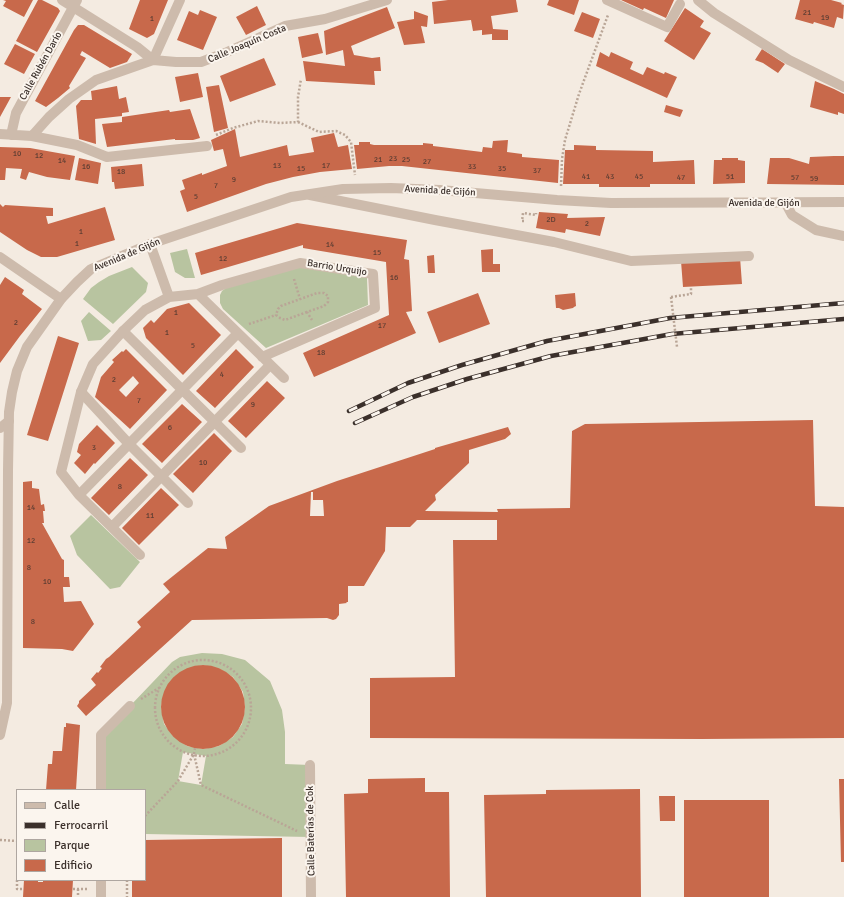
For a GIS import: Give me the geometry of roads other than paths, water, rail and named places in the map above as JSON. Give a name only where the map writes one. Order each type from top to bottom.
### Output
[{"type":"street","points":[[62,0],[75,4],[137,47],[153,60],[180,0]]},
{"type":"street","name":"Calle Joaquín Costa","points":[[32,136],[69,99],[96,80],[153,60],[201,62],[285,26],[325,19],[387,0]]},
{"type":"street","points":[[698,0],[714,13],[789,60],[844,87]]},
{"type":"street","points":[[609,1],[667,27],[680,4]]},
{"type":"street","name":"Calle Rubén Darío","points":[[11,135],[16,113],[75,4]]},
{"type":"street","points":[[0,134],[32,136],[77,145],[107,157],[206,146]]},
{"type":"street","name":"Avenida de Gijón","points":[[0,735],[7,703],[4,468],[9,412],[14,385],[27,346],[61,299],[91,269],[150,244],[291,198],[343,189],[391,188],[440,190],[611,203],[844,202]]},
{"type":"street","points":[[309,195],[554,242],[631,261],[749,256]]},
{"type":"street","points":[[785,202],[792,215],[816,230],[844,236]]},
{"type":"street","points":[[150,244],[169,297]]},
{"type":"street","points":[[0,257],[61,299]]},
{"type":"street","name":"Barrio Urquijo","points":[[140,555],[79,495],[61,472],[80,392],[92,364],[144,310],[169,297],[198,294],[222,285],[300,263],[373,274],[375,308],[262,357]]},
{"type":"street","points":[[198,294],[284,378]]},
{"type":"street","points":[[123,331],[241,448]]},
{"type":"street","points":[[79,495],[238,333]]},
{"type":"street","points":[[112,527],[270,365]]},
{"type":"street","points":[[80,392],[188,503]]},
{"type":"street","points":[[0,428],[9,421]]},
{"type":"street","points":[[101,789],[101,735],[130,706]]},
{"type":"street","name":"Calle Baterías de Cok","points":[[310,765],[311,897]]},
{"type":"street","points":[[101,881],[101,897]]},
{"type":"railway","points":[[349,411],[408,383],[462,365],[547,341],[670,318],[844,303]]},
{"type":"railway","points":[[355,423],[413,397],[467,379],[551,356],[672,334],[844,319]]}]
